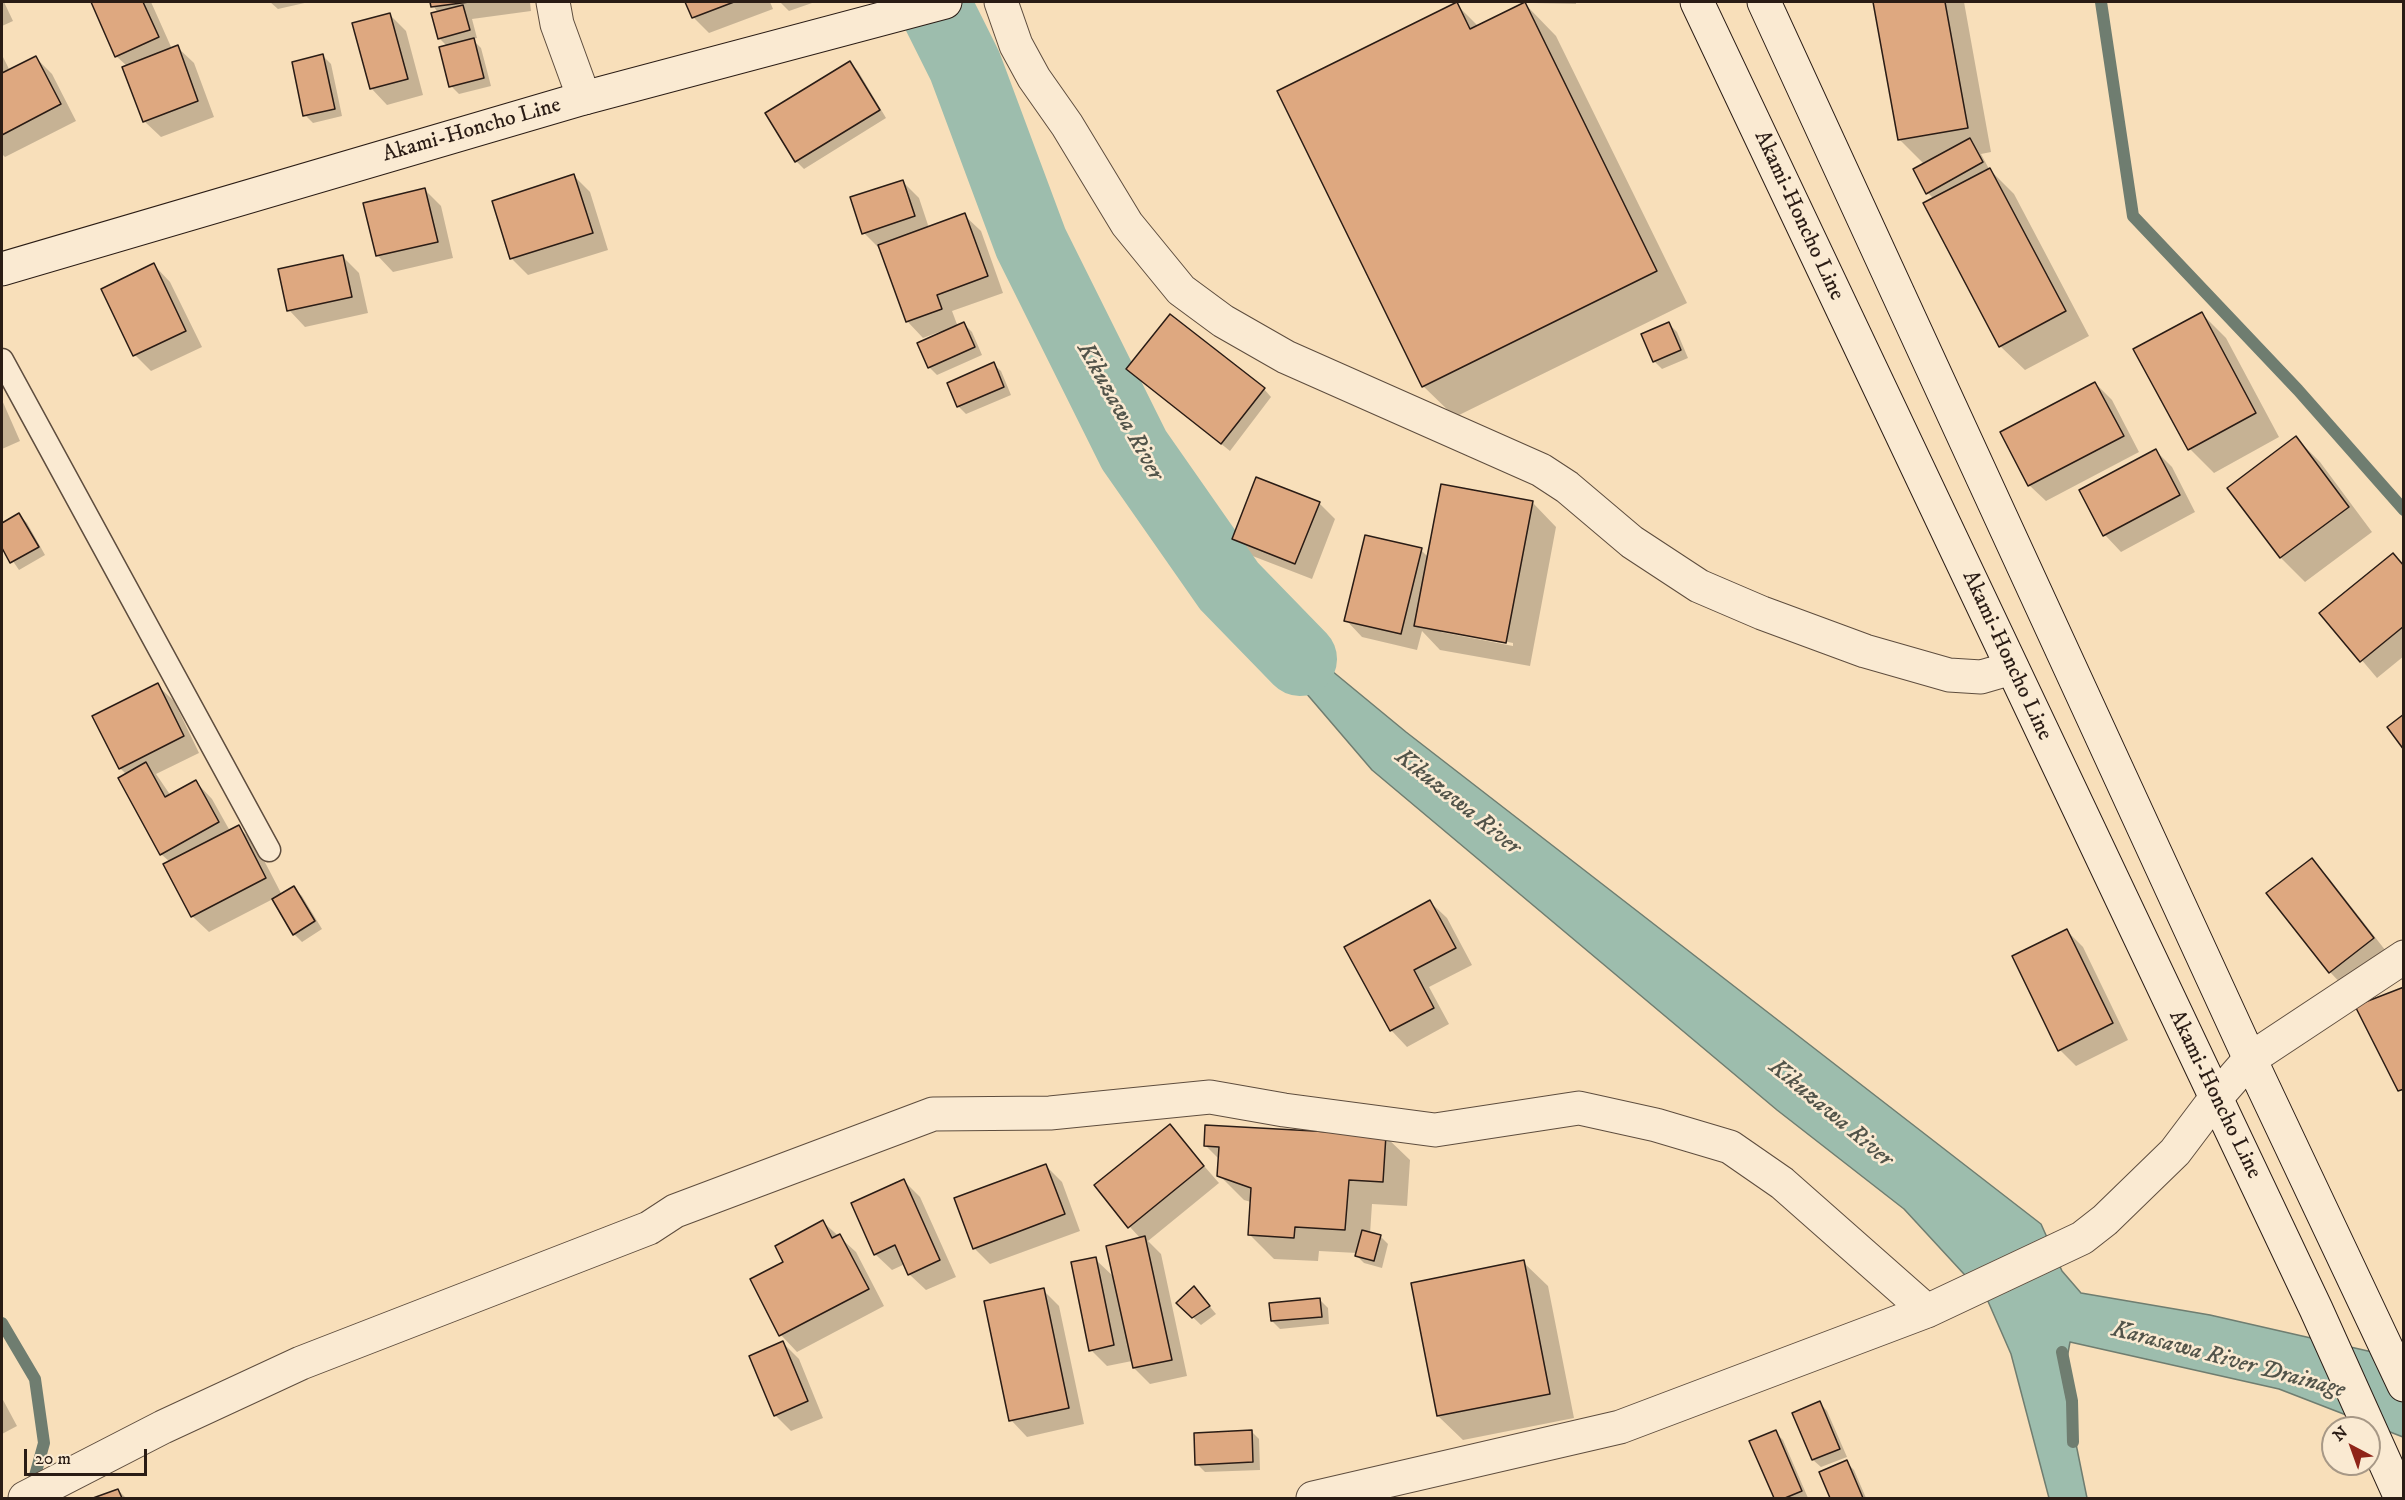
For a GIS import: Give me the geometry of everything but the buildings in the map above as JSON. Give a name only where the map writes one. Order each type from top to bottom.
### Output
[{"type":"street","points":[[553,2],[557,24],[584,98]]},
{"type":"street","name":"Akami-Honcho Line","points":[[2,269],[584,98],[945,2]]},
{"type":"street","points":[[1001,2],[1016,45],[1034,78],[1067,125],[1127,224],[1181,290],[1223,321],[1286,357],[1541,470],[1567,487],[1632,542],[1700,586],[1762,613],[1865,651],[1948,675],[1980,677],[2012,668]]},
{"type":"street","name":"Akami-Honcho Line","points":[[1697,2],[2316,1310],[2401,1498]]},
{"type":"street","name":"Akami-Honcho Line","points":[[1764,2],[2250,1059],[2403,1385]]},
{"type":"street","points":[[1313,1498],[1620,1427],[1928,1311],[2082,1238],[2105,1220],[2167,1160],[2250,1059],[2403,957]]},
{"type":"street","points":[[25,1498],[163,1426],[301,1363],[649,1228],[675,1211],[933,1114],[1050,1113],[1210,1097],[1284,1110],[1435,1130],[1579,1108],[1656,1125],[1730,1147],[1782,1183],[1928,1311]]},
{"type":"lane","points":[[2,360],[269,850]]},
{"type":"water","name":"Karasawa River Drainage","points":[[1229,586],[1406,732],[2041,1224],[2062,1271],[2081,1293],[2210,1315],[2403,1359],[2403,1437],[2381,1428],[2381,1416],[2349,1416],[2279,1389],[2070,1342],[2063,1380],[2087,1498],[2049,1498],[2011,1354],[1987,1299],[1904,1209],[1777,1110],[1372,770],[1282,665]]},
{"type":"waterway","name":"Kikuzawa River","points":[[933,2],[965,66],[1031,243],[1134,450],[1229,586],[1300,659]]},
{"type":"waterway","points":[[2101,2],[2133,216],[2298,390],[2404,510]]},
{"type":"waterway","points":[[2,1323],[35,1379],[44,1443],[31,1490]]},
{"type":"waterway","name":"Kikuzawa River","points":[[2062,1352],[2072,1401],[2073,1442]]}]
